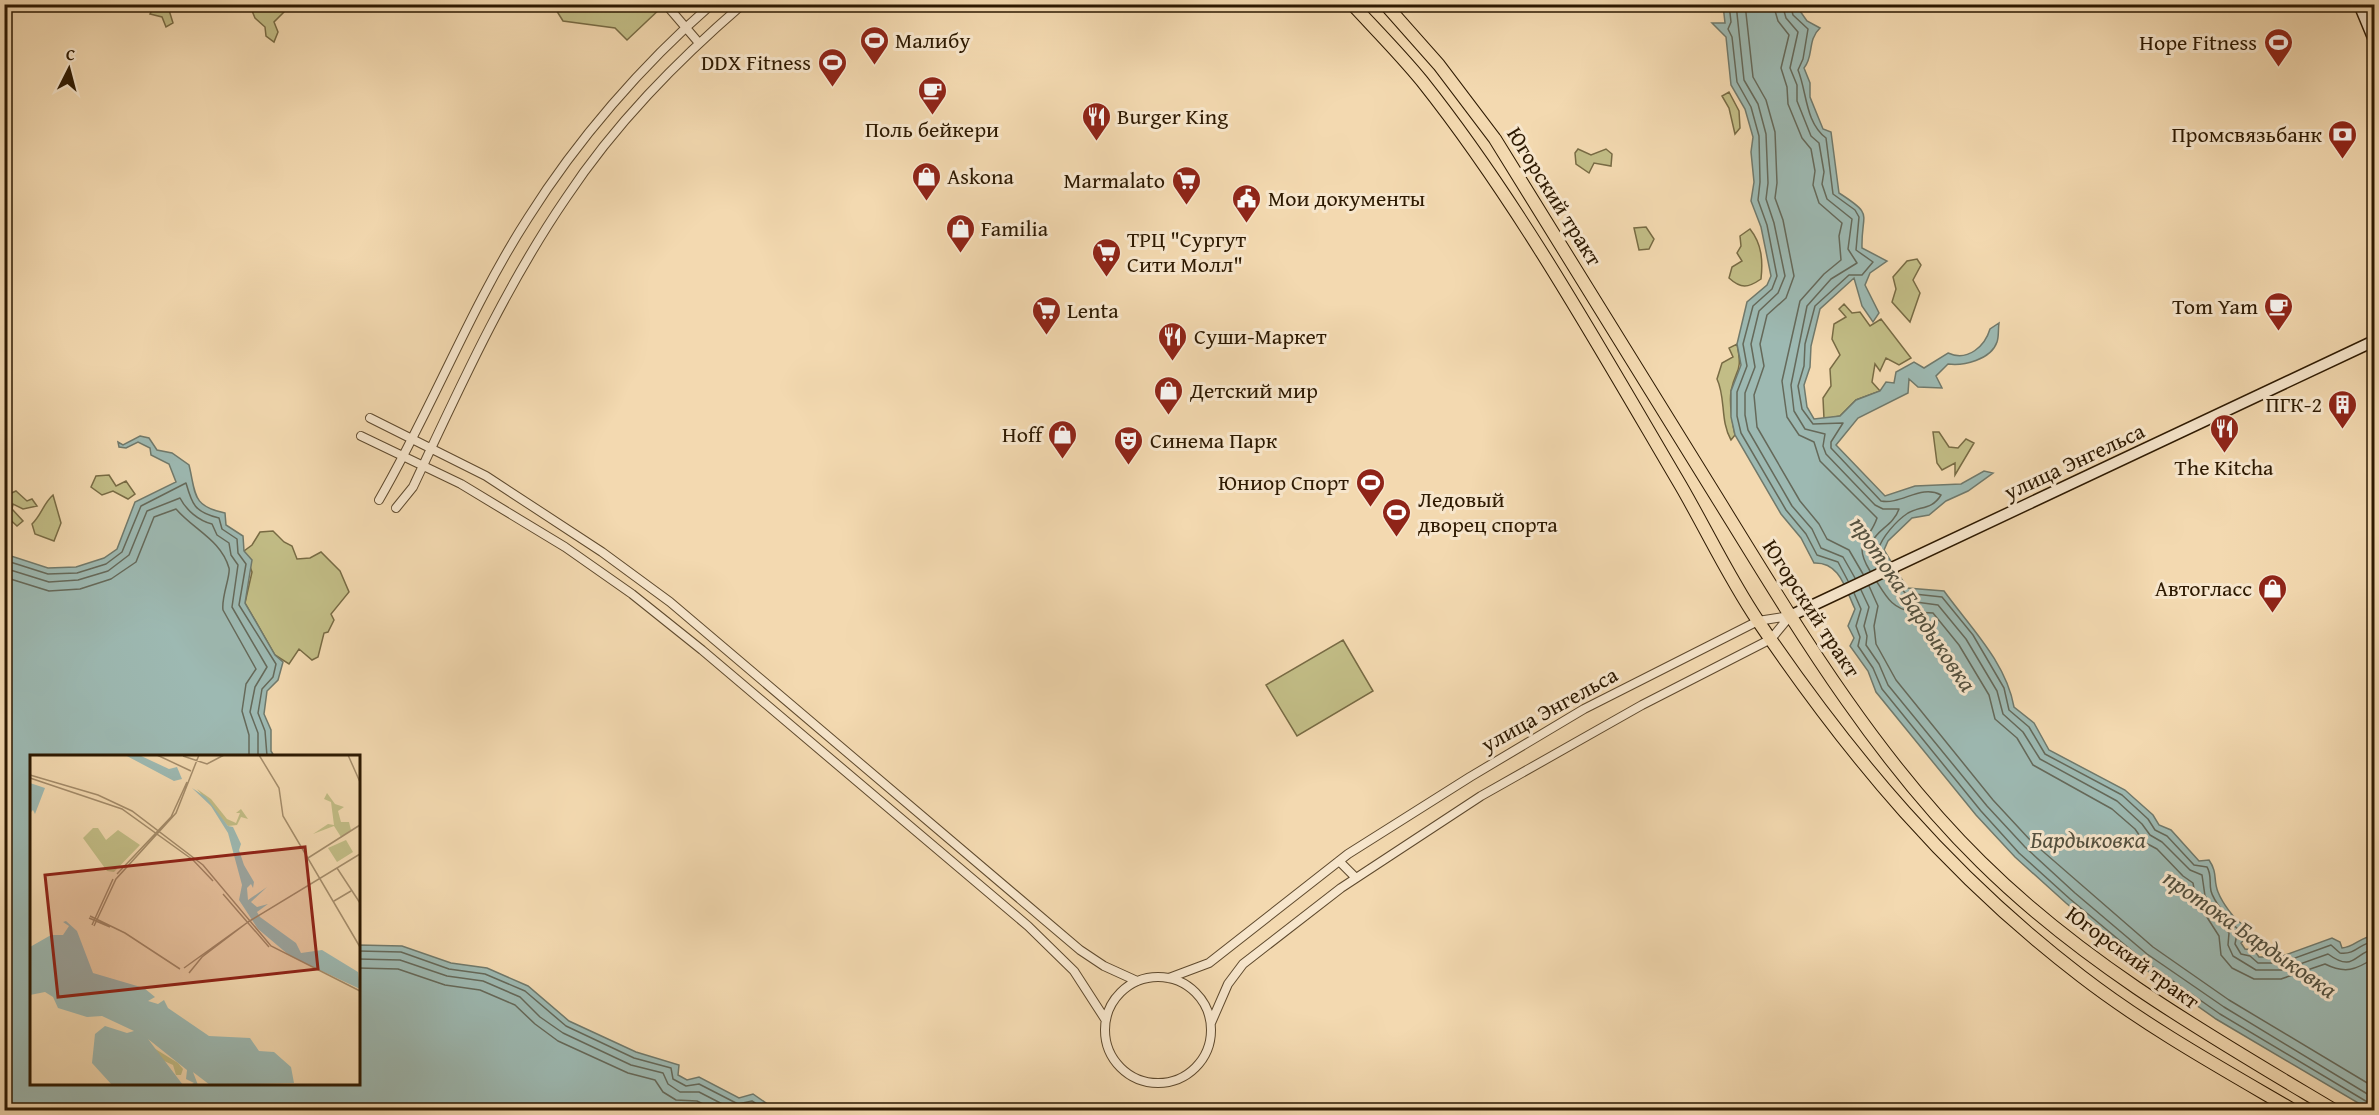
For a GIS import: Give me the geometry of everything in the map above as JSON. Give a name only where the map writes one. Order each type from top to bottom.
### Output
[{"type":"main road","name":"Югорский тракт","points":[[1352,4],[1420,79],[1477,157],[1544,258],[1758,621],[1856,756],[1887,794],[1953,866],[2011,919],[2081,976],[2140,1018],[2293,1110]]},
{"type":"main road","name":"Югорский тракт","points":[[1385,4],[1439,64],[1495,139],[1790,616],[1844,698],[1891,760],[1980,861],[2030,907],[2105,968],[2146,996],[2334,1110]]},
{"type":"main road","points":[[2359,4],[2374,40]]},
{"type":"main road","name":"улица Энгельса","points":[[1790,616],[2374,341]]},
{"type":"street","points":[[379,500],[447,365],[527,219],[590,131],[686,28],[712,4]]},
{"type":"street","points":[[396,508],[413,486],[492,325],[567,196],[639,103],[699,43],[743,4]]},
{"type":"street","points":[[669,8],[699,43]]},
{"type":"street","points":[[370,418],[431,447],[510,491],[670,602],[1080,950],[1107,967],[1137,981]]},
{"type":"street","points":[[361,436],[461,484],[565,547],[632,594],[702,650],[1028,926],[1074,971],[1105,1019]]},
{"type":"street","name":"улица Энгельса","points":[[1169,978],[1209,963],[1339,861],[1470,777],[1584,709],[1758,621],[1790,616]]},
{"type":"street","name":"улица Энгельса","points":[[1211,1023],[1228,984],[1243,964],[1277,935],[1356,878],[1431,827],[1577,741],[1771,639],[1790,616]]},
{"type":"street","points":[[1339,861],[1356,878]]},
{"type":"street","points":[[1150,977],[1169,978],[1194,991],[1205,1005],[1211,1023],[1208,1050],[1198,1066],[1183,1078],[1156,1084],[1129,1076],[1115,1063],[1105,1038],[1105,1019],[1118,994],[1137,981],[1150,977]]},
{"type":"shaded area","points":[[282,5],[284,12],[274,22],[278,32],[274,42],[266,36],[265,27],[255,18],[250,6]]},
{"type":"shaded area","points":[[553,5],[664,5],[627,40],[615,28],[563,21]]},
{"type":"shaded area","points":[[154,6],[169,10],[173,23],[166,27],[162,17],[150,14]]},
{"type":"shaded area","points":[[1729,92],[1739,111],[1740,128],[1735,134],[1729,108],[1722,96]]},
{"type":"shaded area","points":[[1578,149],[1591,155],[1606,149],[1612,154],[1611,166],[1594,163],[1589,173],[1576,164],[1575,153]]},
{"type":"shaded area","points":[[1646,227],[1654,239],[1649,249],[1639,250],[1634,228]]},
{"type":"shaded area","points":[[1750,229],[1761,253],[1761,279],[1741,286],[1729,278],[1732,267],[1742,261],[1737,253],[1741,246],[1740,236]]},
{"type":"shaded area","points":[[1917,259],[1921,265],[1913,280],[1920,293],[1910,322],[1892,302],[1896,289],[1893,277],[1907,261]]},
{"type":"shaded area","points":[[1844,304],[1852,313],[1860,312],[1870,326],[1881,319],[1911,358],[1899,365],[1886,358],[1880,371],[1875,364],[1872,382],[1880,391],[1856,400],[1840,416],[1824,419],[1823,398],[1831,386],[1830,369],[1840,355],[1832,339],[1834,324],[1846,317],[1839,309]]},
{"type":"shaded area","points":[[1737,344],[1739,366],[1730,396],[1735,435],[1731,440],[1725,425],[1717,379],[1722,363],[1733,357],[1729,348]]},
{"type":"shaded area","points":[[1933,432],[1939,432],[1949,447],[1958,448],[1966,439],[1974,443],[1955,475],[1955,463],[1942,470],[1937,463]]},
{"type":"shaded area","points":[[109,475],[116,486],[126,481],[135,494],[128,499],[113,491],[102,495],[91,487],[96,476]]},
{"type":"shaded area","points":[[16,491],[27,501],[32,499],[37,506],[23,509],[13,504],[12,509],[23,521],[17,526],[4,514],[5,496]]},
{"type":"shaded area","points":[[53,495],[61,523],[54,541],[35,534],[32,524]]},
{"type":"shaded area","points":[[273,531],[284,542],[292,546],[297,559],[310,558],[321,552],[340,571],[349,592],[331,614],[334,620],[328,632],[324,633],[318,657],[312,660],[299,649],[289,664],[275,655],[245,603],[252,572],[244,551],[252,545],[260,532]]},
{"type":"shaded area","points":[[1343,640],[1373,691],[1297,736],[1266,685]]},
{"type":"water","name":"Бардыковка","points":[[1795,4],[1807,21],[1820,28],[1813,38],[1809,59],[1804,68],[1810,83],[1810,97],[1823,129],[1831,132],[1839,193],[1862,211],[1864,221],[1862,248],[1887,261],[1870,273],[1865,285],[1879,313],[1873,322],[1862,306],[1854,278],[1820,309],[1811,346],[1810,367],[1804,385],[1807,407],[1814,419],[1840,416],[1856,400],[1880,391],[1886,382],[1894,383],[1896,372],[1914,362],[1924,368],[1948,353],[1962,355],[1975,351],[1984,341],[1990,329],[1999,323],[1997,342],[1989,353],[1969,363],[1948,364],[1936,376],[1942,388],[1918,387],[1909,379],[1908,393],[1858,418],[1836,445],[1885,496],[1915,486],[1961,484],[1984,471],[1993,473],[1968,491],[1946,501],[1929,515],[1912,518],[1888,541],[1884,550],[1907,588],[1944,591],[1995,660],[2010,691],[2014,707],[2034,723],[2049,750],[2125,790],[2153,815],[2159,825],[2171,830],[2199,861],[2209,860],[2225,906],[2244,925],[2245,939],[2241,943],[2245,949],[2254,950],[2259,957],[2280,957],[2332,938],[2340,942],[2342,948],[2374,936],[2374,1110],[2370,1110],[2216,1019],[2139,965],[2015,857],[1976,815],[1876,692],[1868,671],[1850,646],[1854,638],[1848,626],[1855,609],[1841,578],[1830,567],[1814,563],[1801,538],[1781,514],[1735,435],[1731,417],[1731,391],[1741,365],[1737,344],[1747,302],[1767,285],[1771,276],[1761,227],[1751,201],[1754,182],[1751,152],[1753,137],[1745,109],[1731,85],[1726,37],[1712,23],[1725,23],[1723,5]]},
{"type":"water","points":[[140,436],[149,438],[157,450],[172,453],[189,465],[197,497],[206,506],[225,513],[226,525],[243,536],[244,551],[252,560],[245,603],[275,655],[283,662],[278,680],[267,691],[264,714],[271,730],[271,751],[273,755],[30,755],[30,1085],[360,1085],[360,945],[402,946],[451,963],[487,968],[528,986],[569,1021],[636,1052],[679,1065],[678,1075],[687,1080],[699,1077],[739,1098],[753,1094],[776,1110],[5,1110],[5,554],[48,568],[76,567],[104,558],[117,549],[135,502],[176,482],[169,464],[151,455],[150,448],[138,442],[126,448],[119,447],[118,442],[123,445]]},
{"type":"place","name":"Малибу","points":[[874,66]]},
{"type":"place","name":"Hope Fitness","points":[[2278,68]]},
{"type":"place","name":"DDX Fitness","points":[[832,88]]},
{"type":"place","name":"Поль бейкери","points":[[932,116]]},
{"type":"place","name":"Burger King","points":[[1096,142]]},
{"type":"place","name":"Промсвязьбанк","points":[[2343,160]]},
{"type":"place","name":"Askona","points":[[926,202]]},
{"type":"place","name":"Marmalato","points":[[1186,206]]},
{"type":"place","name":"Мои документы","points":[[1247,224]]},
{"type":"place","name":"Familia","points":[[960,254]]},
{"type":"place","name":"ТРЦ \"Сургут Сити Молл\"","points":[[1106,278]]},
{"type":"place","name":"Tom Yam","points":[[2279,332]]},
{"type":"place","name":"Lenta","points":[[1046,336]]},
{"type":"place","name":"Суши-Маркет","points":[[1173,362]]},
{"type":"place","name":"Детский мир","points":[[1169,416]]},
{"type":"place","name":"ПГК-2","points":[[2343,430]]},
{"type":"place","name":"The Kitcha","points":[[2224,454]]},
{"type":"place","name":"Hoff","points":[[1063,460]]},
{"type":"place","name":"Синема Парк","points":[[1129,466]]},
{"type":"place","name":"Юниор Спорт","points":[[1370,508]]},
{"type":"place","name":"Ледовый дворец спорта","points":[[1397,538]]},
{"type":"place","name":"Автогласс","points":[[2273,614]]},
{"type":"water label","name":"протока Бардыковка","points":[[1913,604]]},
{"type":"water label","name":"протока Бардыковка","points":[[2250,934]]}]
